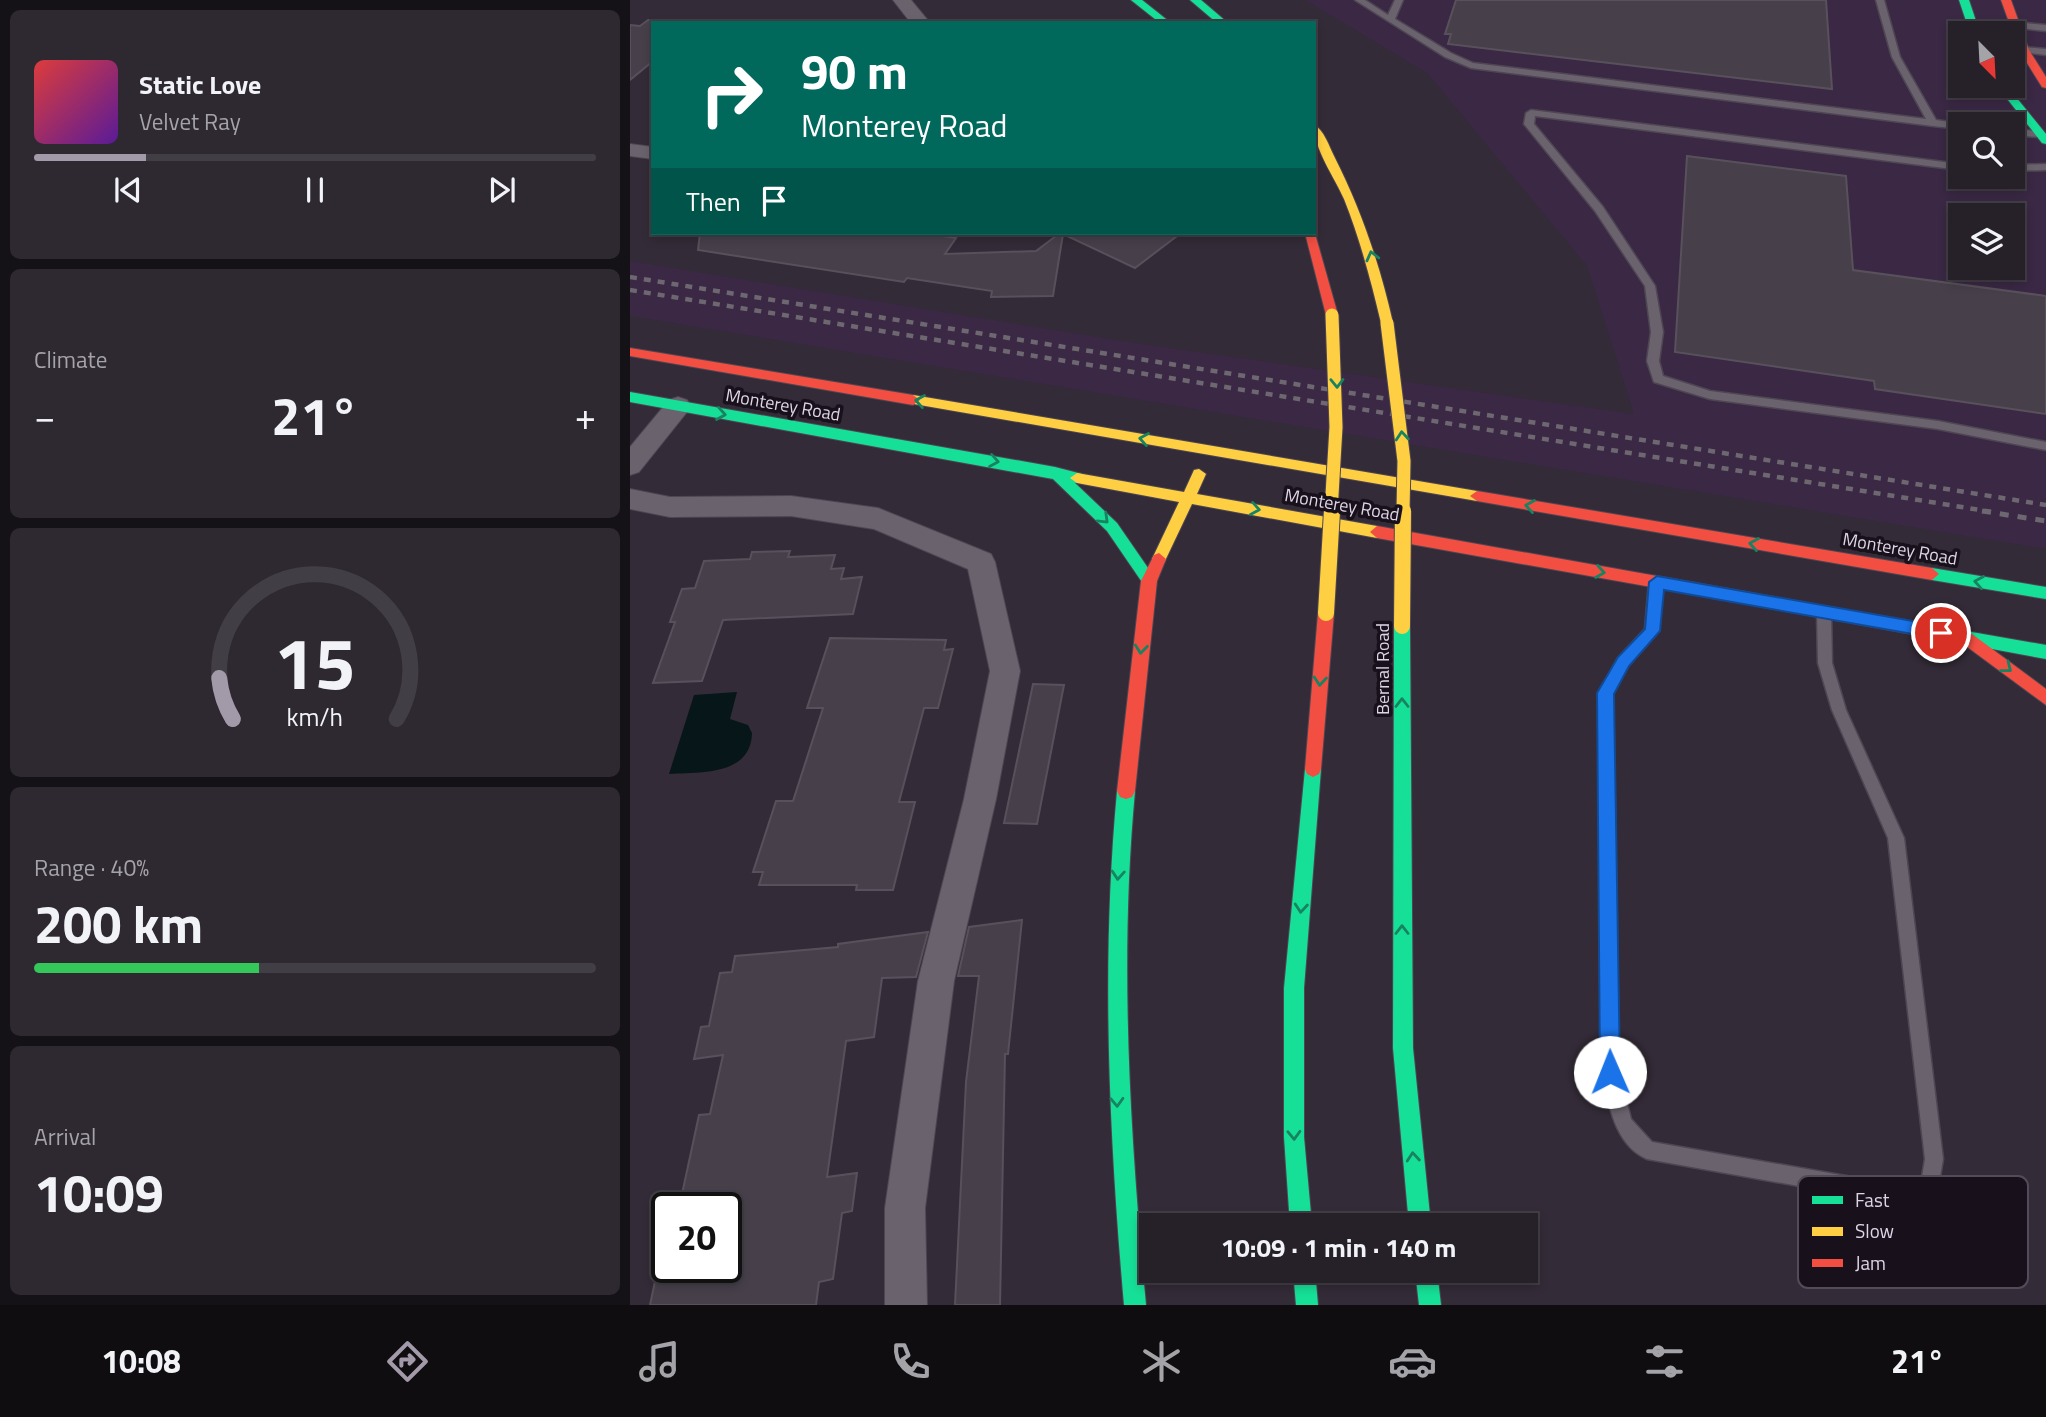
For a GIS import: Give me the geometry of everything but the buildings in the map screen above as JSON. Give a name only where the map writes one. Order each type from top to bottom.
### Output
[{"type":"main road","points":[[1136,0],[1163,21]]},
{"type":"main road","points":[[1195,0],[1221,21]]},
{"type":"main road","points":[[1964,0],[1971,21]]},
{"type":"main road","points":[[2006,0],[2013,21]]},
{"type":"main road","points":[[2025,52],[2046,85]]},
{"type":"main road","points":[[2011,98],[2042,138]]},
{"type":"main road","name":"Bernal Road","points":[[1316,132],[1348,191],[1368,239],[1387,323],[1397,386],[1404,461],[1403,1048],[1419,1213]]},
{"type":"main road","points":[[1300,1213],[1294,1137],[1294,988],[1326,613],[1337,446],[1337,370],[1332,315],[1312,235]]},
{"type":"main road","name":"Monterey Road","points":[[630,352],[2046,593]]},
{"type":"main road","name":"Monterey Road","points":[[630,397],[2046,652]]},
{"type":"main road","points":[[1135,1305],[1118,1120],[1115,910],[1149,581],[1211,451]]},
{"type":"main road","points":[[1055,472],[1112,527],[1149,581]]},
{"type":"main road","points":[[1967,637],[2046,698]]},
{"type":"main road","points":[[1305,1283],[1307,1305]]},
{"type":"main road","points":[[1427,1283],[1430,1305]]},
{"type":"street","points":[[902,0],[919,21]]},
{"type":"street","points":[[630,150],[651,153]]},
{"type":"street","points":[[630,465],[678,406]]},
{"type":"street","points":[[630,499],[670,506],[791,506],[878,519],[981,562],[1006,671],[980,799],[936,981],[905,1208],[906,1305]]},
{"type":"lane","points":[[1359,0],[1447,55],[1471,65],[1948,125]]},
{"type":"lane","points":[[1390,20],[1399,0]]},
{"type":"lane","points":[[1880,0],[1896,57],[1933,123]]},
{"type":"lane","points":[[2025,26],[2046,28]]},
{"type":"lane","points":[[2025,50],[2046,52]]},
{"type":"lane","points":[[1948,166],[1531,113],[1529,124],[1599,209],[1650,286],[1657,332],[1653,361],[1658,379],[1710,395],[1938,425],[2046,446]]},
{"type":"lane","points":[[2025,168],[2046,167]]},
{"type":"lane","points":[[1657,582],[1652,631],[1623,662],[1606,693],[1610,1072],[1623,1124],[1647,1150],[1798,1177]]},
{"type":"lane","points":[[1824,612],[1825,663],[1839,710],[1896,838],[1934,1159],[1932,1176]]},
{"type":"shaded area","points":[[1305,0],[2046,0],[2046,549],[630,316],[630,261],[1141,344],[1634,414],[1587,266],[1427,73]]},
{"type":"shaded area","points":[[737,692],[730,719],[748,725],[752,733],[749,747],[743,757],[722,769],[669,774],[694,695]]},
{"type":"railway","points":[[630,277],[2046,505]]},
{"type":"railway","points":[[630,290],[1992,512]]},
{"type":"railway","points":[[1982,511],[2046,521]]},
{"type":"traffic: fast","points":[[1136,0],[1163,21]]},
{"type":"traffic: fast","points":[[1195,0],[1221,21]]},
{"type":"traffic: fast","points":[[1964,0],[1971,21]]},
{"type":"traffic: fast","points":[[2012,98],[2046,141]]},
{"type":"traffic: fast","points":[[630,397],[1077,478]]},
{"type":"traffic: fast","points":[[1055,472],[1112,527],[1149,581]]},
{"type":"traffic: fast","points":[[1932,574],[2046,593]]},
{"type":"traffic: fast","points":[[1841,615],[2046,652]]},
{"type":"traffic: fast","points":[[1402,626],[1403,1048],[1419,1213]]},
{"type":"traffic: fast","points":[[1300,1213],[1294,1137],[1294,988],[1313,769]]},
{"type":"traffic: fast","points":[[1126,791],[1117,920],[1117,1048],[1135,1305]]},
{"type":"traffic: fast","points":[[1305,1283],[1307,1305]]},
{"type":"traffic: fast","points":[[1427,1283],[1430,1305]]},
{"type":"traffic: slow","points":[[1316,132],[1349,198],[1374,272],[1387,323]]},
{"type":"traffic: slow","points":[[1326,613],[1336,427],[1332,315]]},
{"type":"traffic: slow","points":[[1387,323],[1404,461],[1402,626]]},
{"type":"traffic: slow","points":[[913,400],[1477,496]]},
{"type":"traffic: slow","points":[[1159,559],[1199,474]]},
{"type":"traffic: slow","points":[[1077,478],[1377,532]]},
{"type":"traffic: jam","points":[[2006,0],[2024,50],[2046,85]]},
{"type":"traffic: jam","points":[[1312,235],[1332,315]]},
{"type":"traffic: jam","points":[[630,352],[913,400]]},
{"type":"traffic: jam","points":[[1477,496],[1932,574]]},
{"type":"traffic: jam","points":[[1377,532],[1841,615]]},
{"type":"traffic: jam","points":[[1126,791],[1149,581],[1159,559]]},
{"type":"traffic: jam","points":[[1313,769],[1326,613]]},
{"type":"traffic: jam","points":[[1972,641],[2046,698]]},
{"type":"route","points":[[1610,1072],[1606,693],[1623,662],[1652,631],[1657,582],[1941,633]]}]
